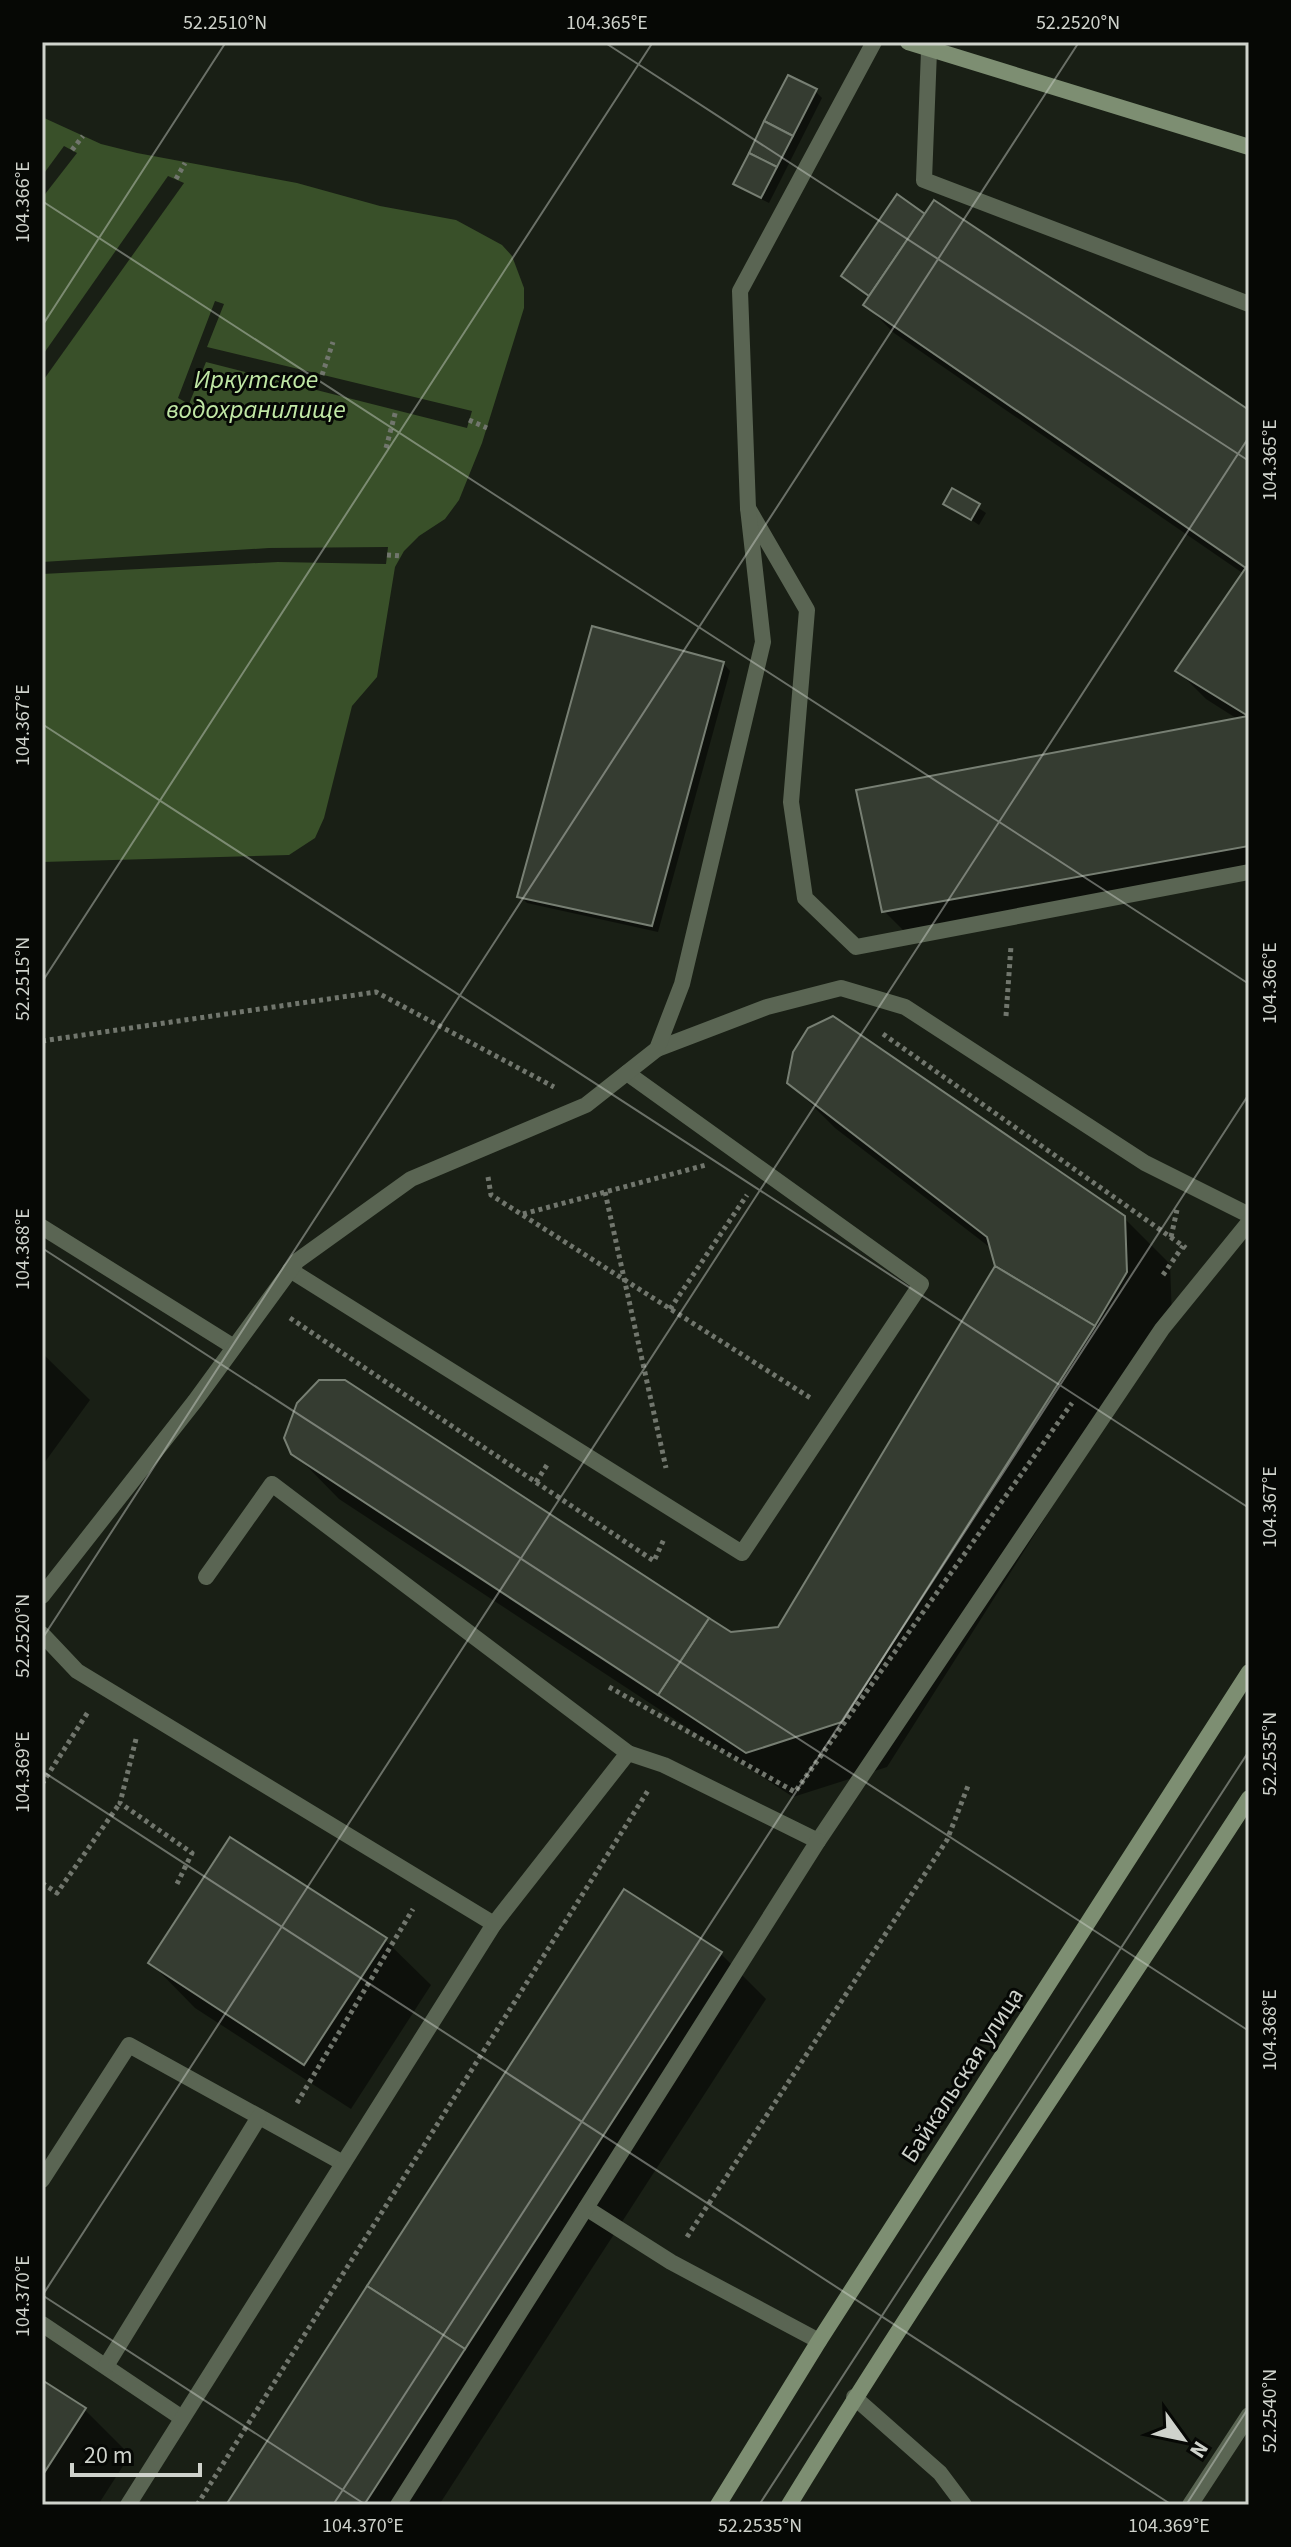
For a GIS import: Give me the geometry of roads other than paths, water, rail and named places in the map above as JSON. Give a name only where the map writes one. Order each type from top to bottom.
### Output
[{"type":"main road","points":[[908,42],[929,51],[1249,147]]},
{"type":"main road","name":"Байкальская улица","points":[[718,2505],[819,2341],[1249,1672]]},
{"type":"main road","points":[[789,2505],[854,2397],[1079,2061],[1249,1798]]},
{"type":"street","points":[[657,1049],[682,984],[763,642],[748,508],[740,291],[874,42]]},
{"type":"street","points":[[929,51],[924,180],[1249,304]]},
{"type":"street","points":[[748,508],[807,610],[791,802],[805,898],[856,947],[1249,872]]},
{"type":"street","points":[[42,1596],[297,1261],[411,1179],[586,1105],[657,1049],[767,1007],[841,988],[905,1007],[1145,1163],[1249,1215]]},
{"type":"street","points":[[290,1270],[742,1553],[921,1284],[627,1073]]},
{"type":"street","points":[[398,2505],[818,1841],[1162,1329],[1249,1222]]},
{"type":"street","points":[[42,1227],[234,1347]]},
{"type":"street","points":[[206,1577],[272,1484],[628,1753],[664,1765],[818,1841]]},
{"type":"street","points":[[42,1634],[77,1671],[494,1924]]},
{"type":"street","points":[[128,2505],[494,1924],[628,1753]]},
{"type":"street","points":[[42,2180],[129,2045],[343,2163]]},
{"type":"street","points":[[106,2366],[259,2117]]},
{"type":"street","points":[[586,2208],[671,2262],[819,2341]]},
{"type":"street","points":[[42,2324],[182,2418]]},
{"type":"street","points":[[854,2397],[940,2473],[964,2505]]},
{"type":"street","points":[[1190,2505],[1247,2422]]},
{"type":"water","name":"Иркутское водохранилище","points":[[42,117],[101,144],[137,153],[297,183],[380,206],[456,220],[502,245],[512,256],[524,288],[524,308],[482,443],[459,500],[445,519],[419,536],[404,551],[395,567],[377,677],[352,706],[324,818],[315,838],[289,855],[42,862]]}]
